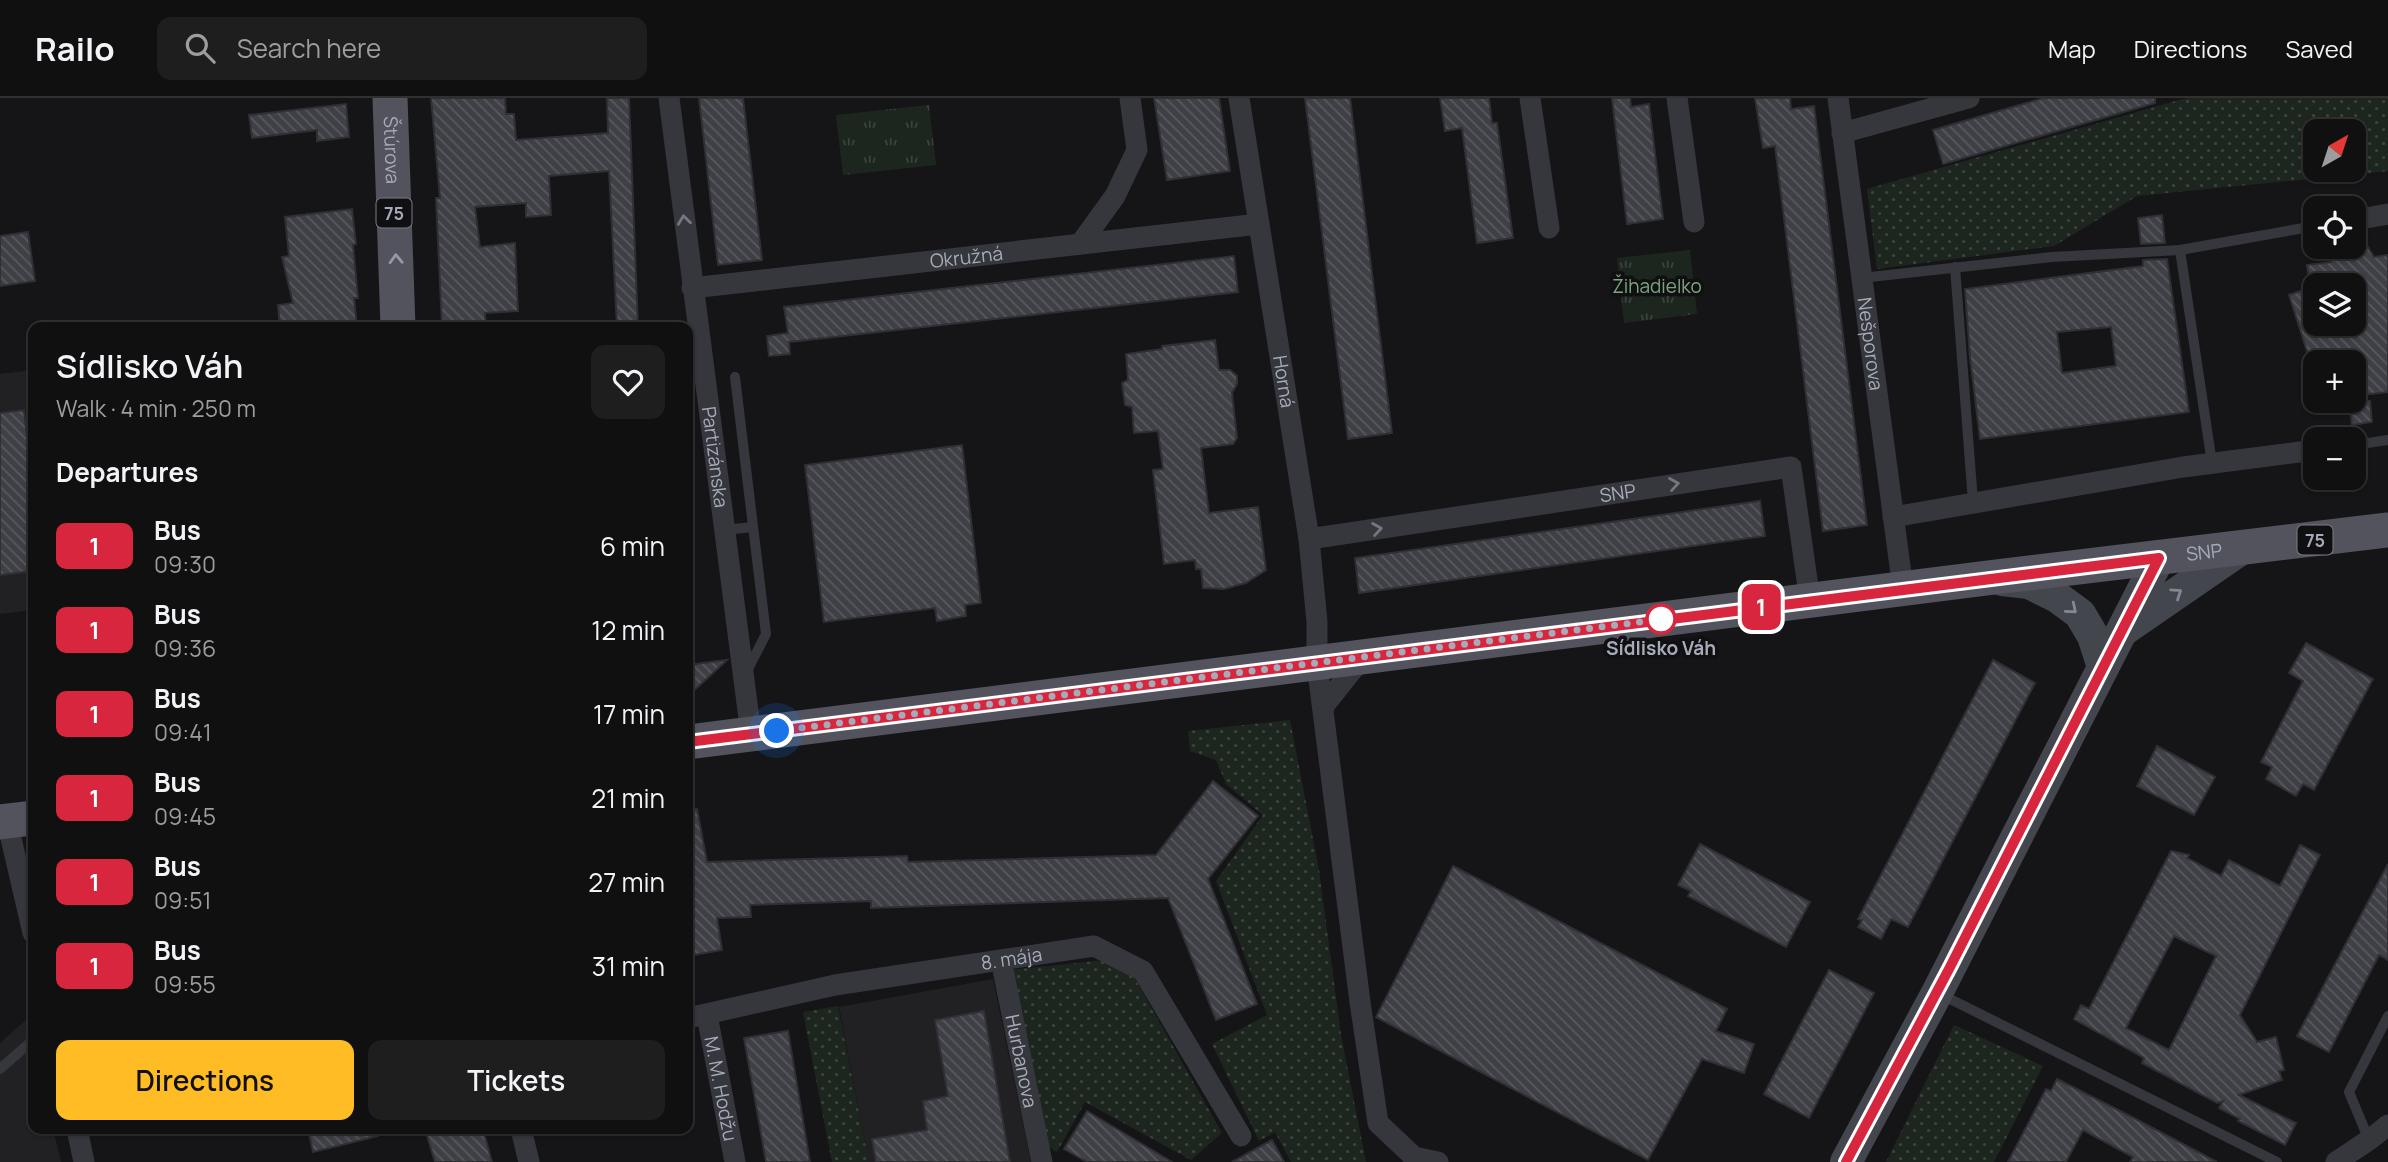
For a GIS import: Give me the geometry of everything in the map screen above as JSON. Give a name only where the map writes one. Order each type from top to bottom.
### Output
[{"type":"main road","name":"Štúrova","points":[[390,98],[398,322]]},
{"type":"main road","name":"SNP","points":[[693,741],[2388,530]]},
{"type":"main road","points":[[2121,631],[2241,549]]},
{"type":"main road","points":[[1846,1162],[1937,993],[2159,558]]},
{"type":"main road","points":[[1987,578],[2029,583],[2057,597],[2080,614],[2093,636],[2103,667]]},
{"type":"street","name":"Partizánska","points":[[669,98],[751,734]]},
{"type":"street","points":[[1081,243],[1115,195],[1137,150],[1130,98]]},
{"type":"street","name":"Horná","points":[[1239,98],[1309,539],[1317,622],[1317,664],[1359,996],[1378,1122],[1414,1157],[1438,1162]]},
{"type":"street","points":[[1530,98],[1549,228]]},
{"type":"street","points":[[1676,98],[1694,222]]},
{"type":"street","name":"Nešporova","points":[[1838,98],[1903,590]]},
{"type":"street","points":[[1842,134],[1969,98]]},
{"type":"street","points":[[2366,218],[2388,214]]},
{"type":"street","name":"Okružná","points":[[692,288],[1259,224]]},
{"type":"street","points":[[1893,517],[2212,463],[2303,452]]},
{"type":"street","name":"SNP","points":[[1309,539],[1791,467],[1810,601]]},
{"type":"street","points":[[1323,708],[1362,658]]},
{"type":"street","points":[[13,820],[28,905]]},
{"type":"street","name":"8. mája","points":[[697,1016],[835,985],[1094,946],[1143,971],[1241,1136]]},
{"type":"street","name":"Hurbanova","points":[[1001,960],[1042,1162]]},
{"type":"street","name":"M. M. Hodžu","points":[[697,1016],[735,1162]]},
{"type":"street","points":[[2336,1162],[2388,1125]]},
{"type":"street","points":[[78,1134],[84,1162]]},
{"type":"street","points":[[522,1134],[529,1162]]},
{"type":"lane","points":[[1861,278],[2052,257],[2180,250],[2303,228]]},
{"type":"lane","points":[[2180,250],[2212,463]]},
{"type":"lane","points":[[1955,267],[1973,502]]},
{"type":"lane","points":[[735,377],[766,634],[744,678]]},
{"type":"lane","points":[[2366,443],[2388,440]]},
{"type":"lane","points":[[724,530],[753,527]]},
{"type":"lane","points":[[1937,993],[2277,1162]]},
{"type":"lane","points":[[2369,1140],[2349,1091],[2388,1016]]},
{"type":"lane","points":[[0,1069],[28,1044]]},
{"type":"shaded area","points":[[28,371],[28,611],[0,614],[0,374]]},
{"type":"shaded area","points":[[993,979],[1031,1162],[869,1162],[839,1007]]},
{"type":"shaded area","points":[[28,1018],[28,1134],[54,1134],[61,1162],[0,1162],[0,1043]]},
{"type":"green space","points":[[2186,98],[2388,98],[2388,171],[2366,173],[2366,119],[2303,119],[2303,179],[2137,196],[2054,246],[1877,269],[1867,189]]},
{"type":"green space","points":[[929,105],[936,165],[843,175],[836,115]]},
{"type":"green space","name":"Žihadielko","points":[[1690,250],[1697,314],[1624,323],[1617,258]]},
{"type":"green space","points":[[1290,720],[1319,870],[1341,1035],[1366,1162],[1291,1162],[1275,1132],[1259,1141],[1212,1044],[1267,1015],[1216,881],[1263,815],[1226,784],[1216,760],[1190,751],[1188,731]]},
{"type":"green space","points":[[1106,960],[1134,977],[1222,1133],[1191,1160],[1085,1102],[1057,1152],[1047,1146],[1009,970]]},
{"type":"green space","points":[[838,1006],[869,1162],[832,1162],[803,1012]]},
{"type":"green space","points":[[1954,1025],[2043,1066],[1994,1162],[1886,1162]]},
{"type":"building","points":[[431,98],[505,98],[506,114],[514,114],[516,140],[608,133],[607,98],[629,98],[638,322],[617,322],[609,171],[549,176],[551,215],[526,217],[526,203],[475,207],[480,247],[515,243],[518,311],[485,313],[486,322],[442,322],[436,198],[440,198]]},
{"type":"building","points":[[699,98],[743,98],[762,260],[718,265]]},
{"type":"building","points":[[1154,98],[1219,98],[1230,171],[1167,180]]},
{"type":"building","points":[[1305,98],[1350,98],[1392,433],[1348,439]]},
{"type":"building","points":[[1440,98],[1489,98],[1492,123],[1497,123],[1513,238],[1477,243],[1462,128],[1445,131]]},
{"type":"building","points":[[1612,98],[1630,98],[1631,107],[1649,104],[1663,219],[1627,224]]},
{"type":"building","points":[[1755,98],[1790,98],[1791,109],[1814,106],[1867,525],[1823,531],[1775,146],[1763,148]]},
{"type":"building","points":[[2044,98],[2155,98],[2155,103],[1943,164],[1933,130]]},
{"type":"building","points":[[346,104],[349,137],[317,141],[317,130],[252,138],[249,115]]},
{"type":"building","points":[[352,209],[356,244],[353,245],[358,298],[354,298],[356,322],[280,322],[278,305],[293,303],[282,257],[289,256],[285,217]]},
{"type":"building","points":[[2162,215],[2165,243],[2141,244],[2138,218]]},
{"type":"building","points":[[28,232],[35,281],[0,286],[0,236]]},
{"type":"building","points":[[2366,244],[2374,257],[2388,255],[2388,392],[2366,395],[2366,350],[2307,350],[2289,295],[2303,290],[2303,336],[2366,336],[2366,273],[2308,273],[2307,265],[2331,262],[2331,259],[2366,259]]},
{"type":"building","points":[[1234,256],[1238,292],[789,342],[790,354],[769,356],[767,336],[788,333],[784,307]]},
{"type":"building","points":[[2167,259],[2189,412],[1980,439],[1965,289],[2143,266],[2143,260]],"holes":[[[2111,327],[2116,366],[2062,373],[2057,332]]]},
{"type":"building","points":[[1215,340],[1219,370],[1230,370],[1237,376],[1237,384],[1232,393],[1237,438],[1233,444],[1201,448],[1209,513],[1258,507],[1266,570],[1246,583],[1224,589],[1203,588],[1201,569],[1196,569],[1195,560],[1164,564],[1153,470],[1163,469],[1158,431],[1134,433],[1132,407],[1125,405],[1122,383],[1128,380],[1126,354],[1162,349],[1162,346]]},
{"type":"building","points":[[2366,401],[2370,401],[2372,422],[2352,425],[2350,413],[2366,413]]},
{"type":"building","points":[[24,410],[28,445],[28,572],[0,575],[0,413]]},
{"type":"building","points":[[962,445],[981,603],[965,605],[966,616],[937,621],[935,608],[824,622],[805,465]]},
{"type":"building","points":[[1760,501],[1765,536],[1359,593],[1355,558]]},
{"type":"building","points":[[2306,643],[2373,679],[2314,790],[2303,784],[2296,796],[2266,779],[2272,767],[2261,762],[2303,681],[2289,673]]},
{"type":"building","points":[[727,660],[693,691],[693,664]]},
{"type":"building","points":[[1993,660],[2035,683],[1908,927],[1891,919],[1881,939],[1858,927],[1862,920],[1858,919]]},
{"type":"building","points":[[2157,746],[2215,777],[2194,815],[2137,786]]},
{"type":"building","points":[[1213,781],[1258,816],[1208,879],[1257,1004],[1216,1020],[1168,898],[871,908],[871,901],[750,905],[751,917],[717,918],[722,950],[693,955],[693,809],[697,809],[707,862],[907,856],[908,862],[1156,855]]},
{"type":"building","points":[[1700,844],[1810,902],[1786,947],[1688,896],[1691,891],[1678,885]]},
{"type":"building","points":[[2300,845],[2320,855],[2240,1015],[2257,1042],[2276,1037],[2284,1070],[2279,1071],[2282,1080],[2239,1095],[2296,1123],[2285,1145],[2219,1108],[2223,1101],[2217,1103],[2142,1063],[2144,1058],[2074,1019],[2081,1005],[2089,1009],[2171,851],[2189,855],[2187,858],[2221,876],[2229,860],[2280,886]],"holes":[[[2174,936],[2216,956],[2169,1050],[2126,1028]]]},
{"type":"building","points":[[2388,864],[2388,960],[2379,955],[2329,1052],[2297,1036]]},
{"type":"building","points":[[1453,866],[1727,1009],[1716,1031],[1754,1044],[1744,1073],[1702,1059],[1648,1160],[1376,1017]]},
{"type":"building","points":[[1829,970],[1874,993],[1809,1118],[1764,1094]]},
{"type":"building","points":[[984,1011],[1010,1162],[876,1162],[872,1139],[927,1130],[923,1101],[948,1096],[935,1020]]},
{"type":"building","points":[[788,1031],[810,1162],[766,1162],[744,1038]]},
{"type":"building","points":[[2057,1079],[2217,1162],[2130,1162],[2133,1157],[2083,1130],[2066,1162],[2008,1162],[2046,1089],[2051,1091]]},
{"type":"building","points":[[1087,1111],[1172,1162],[1087,1162],[1064,1149]]},
{"type":"building","points":[[309,1134],[378,1134],[378,1136],[313,1152]]},
{"type":"building","points":[[427,1134],[484,1134],[492,1162],[435,1162]]},
{"type":"building","points":[[1272,1140],[1284,1162],[1232,1162]]},
{"type":"bus line","name":"1","points":[[693,741],[2159,558],[2046,782],[1846,1162]]},
{"type":"place","name":"Sídlisko Váh","points":[[1661,619]]},
{"type":"route","points":[[777,731],[1664,619],[1661,619]]}]
